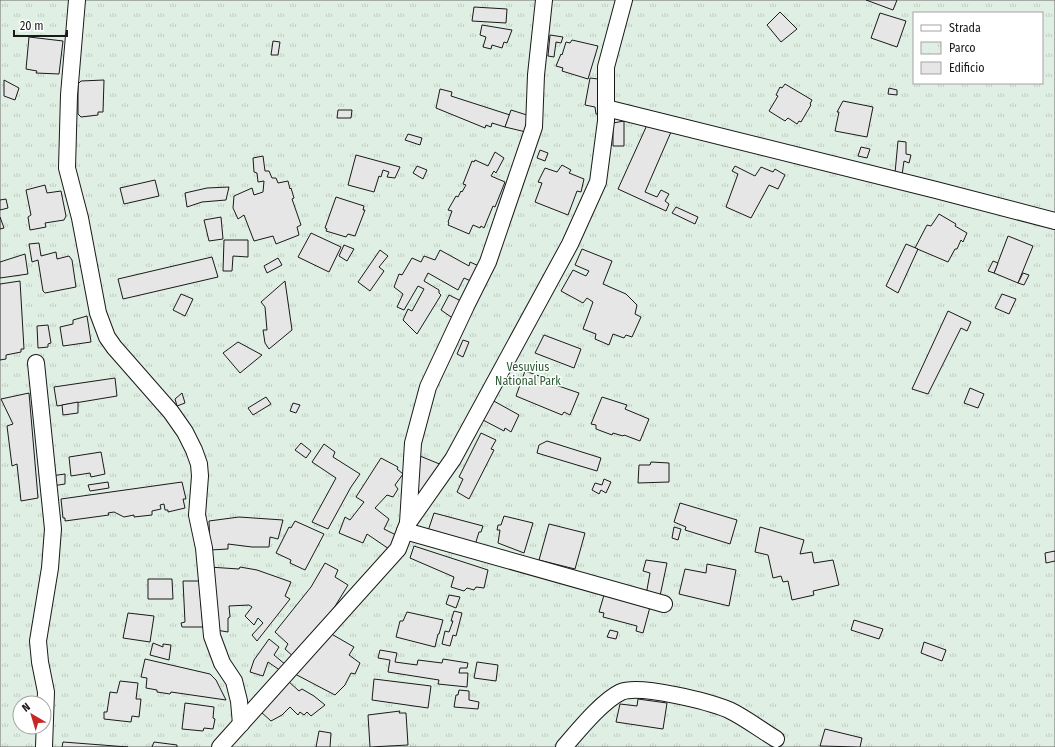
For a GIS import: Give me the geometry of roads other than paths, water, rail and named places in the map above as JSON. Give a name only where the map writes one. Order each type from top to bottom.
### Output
[{"type":"street","points":[[77,0],[69,95],[67,168],[80,218],[98,313],[107,337],[114,347],[172,412],[185,432],[194,450],[200,470],[197,515],[204,548],[212,636],[222,663],[234,681],[239,701],[241,724]]},
{"type":"street","points":[[407,527],[413,443],[428,387],[488,262],[534,127],[536,75],[544,0]]},
{"type":"street","points":[[220,747],[398,549],[407,527],[453,459],[570,244],[598,182],[606,108],[606,67],[624,0]]},
{"type":"street","points":[[606,108],[1055,221]]},
{"type":"street","points":[[36,363],[53,529],[50,568],[38,641],[40,662],[46,692],[44,747]]},
{"type":"street","points":[[407,527],[664,604]]},
{"type":"street","points":[[564,747],[604,704],[621,692],[630,690],[639,690],[693,699],[729,710],[776,739]]},
{"type":"park label","name":"Vesuvius National Park","points":[[528,374]]}]
